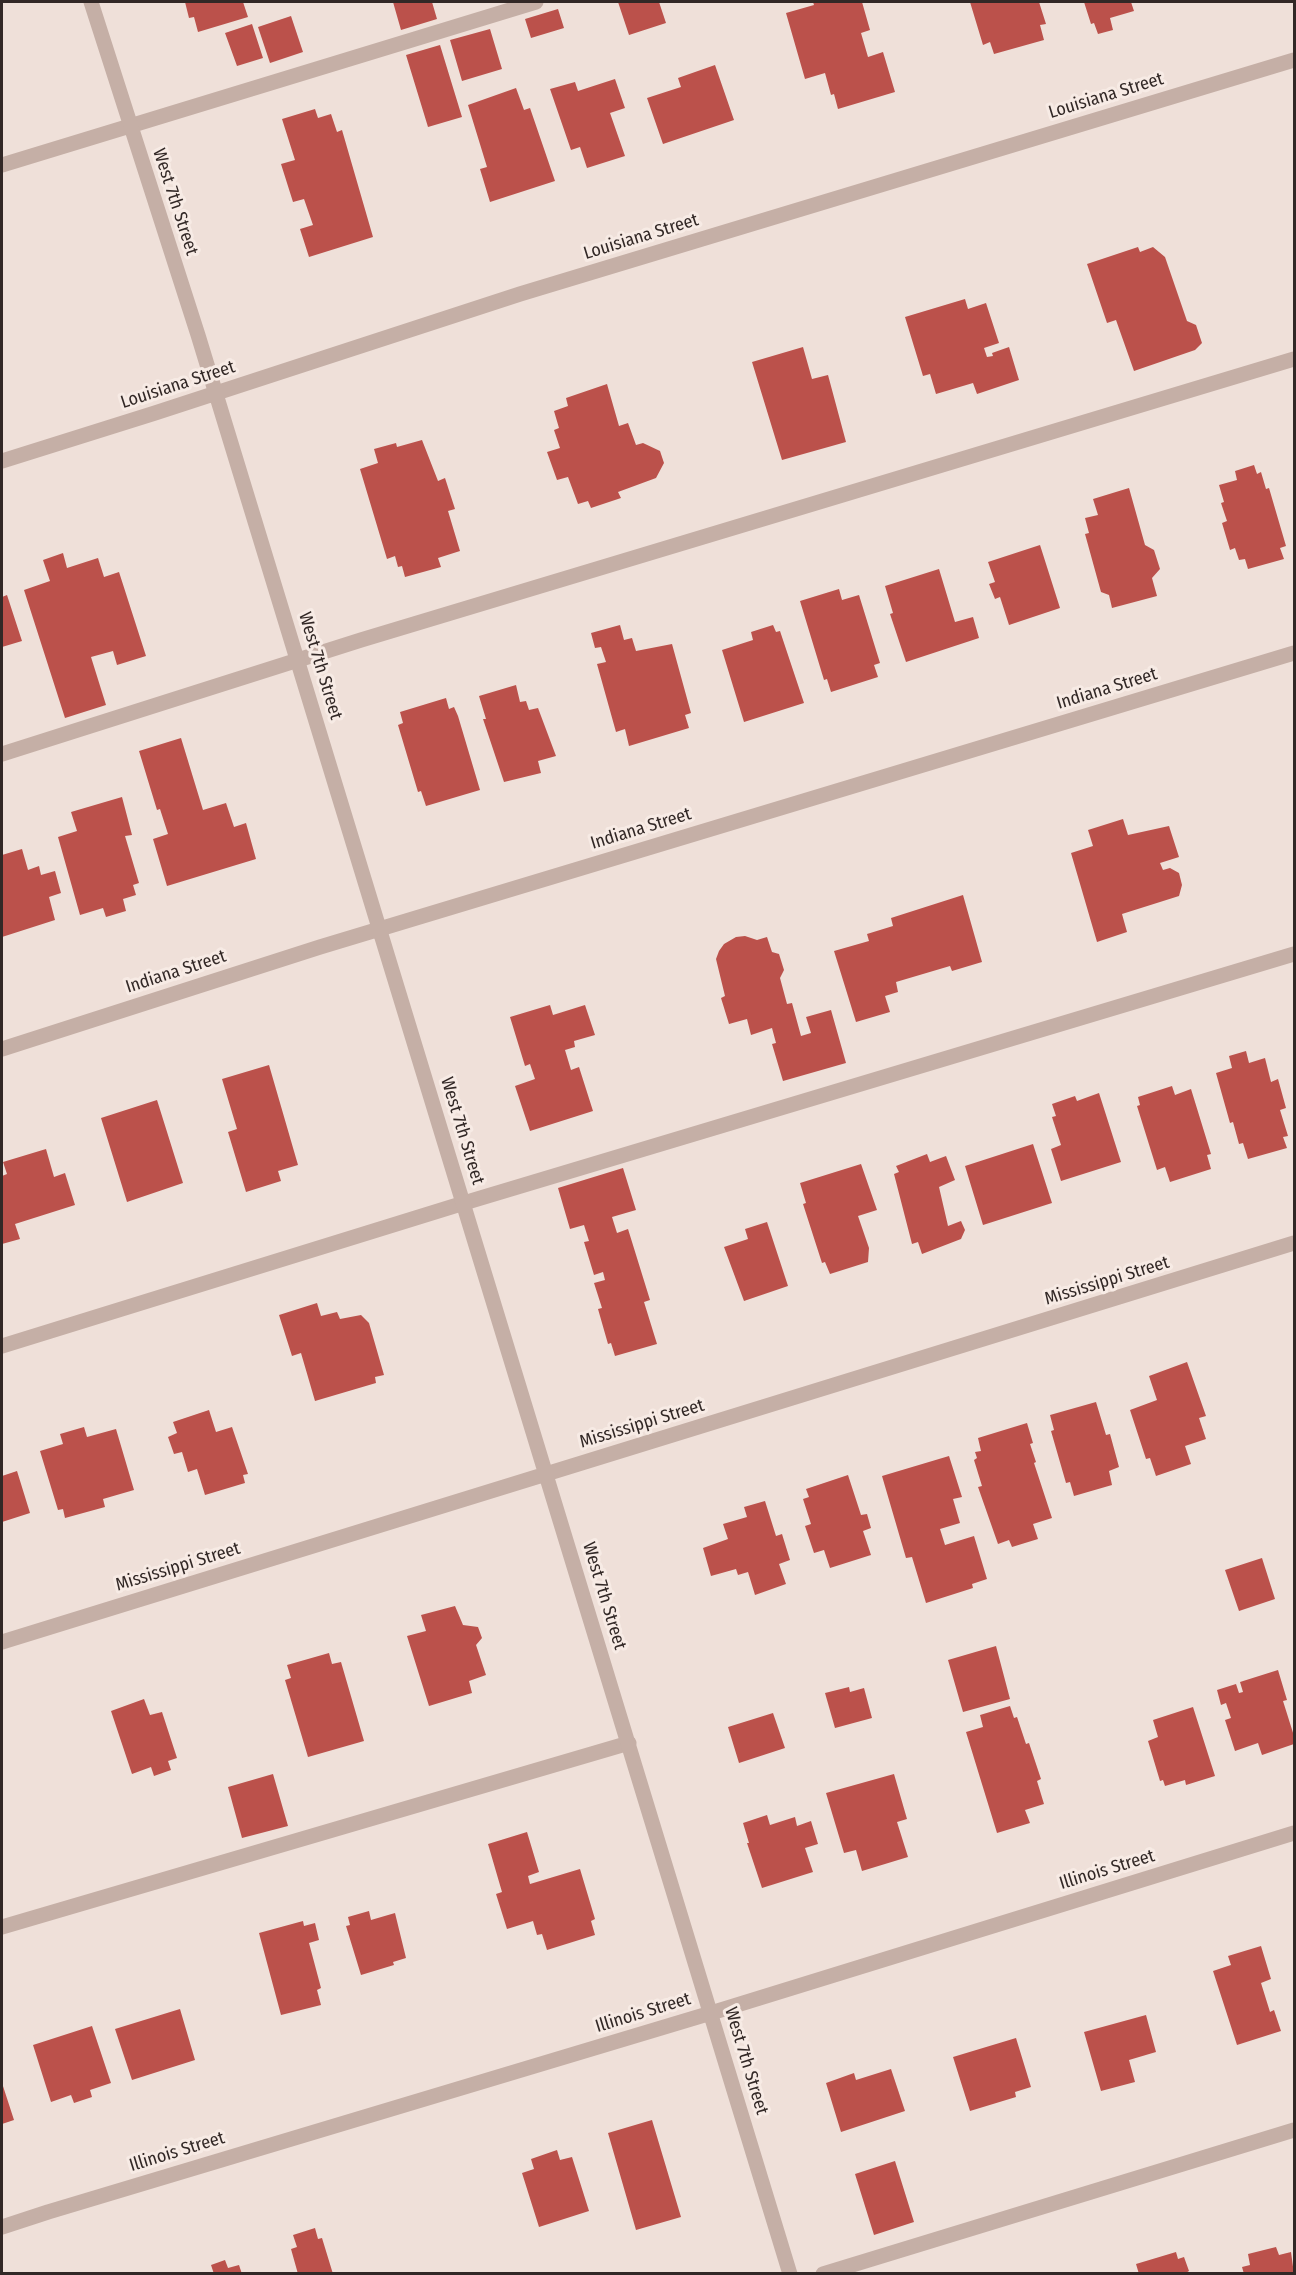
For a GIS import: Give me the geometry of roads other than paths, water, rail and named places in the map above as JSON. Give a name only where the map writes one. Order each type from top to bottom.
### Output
[{"type":"street","name":"West 7th Street","points":[[92,2],[216,393],[790,2274]]},
{"type":"street","points":[[2,165],[536,2]]},
{"type":"street","name":"Louisiana Street","points":[[2,461],[531,291],[1294,60]]},
{"type":"street","points":[[2,754],[297,659],[1294,359]]},
{"type":"street","name":"Indiana Street","points":[[2,1049],[380,929],[1294,653]]},
{"type":"street","points":[[2,1346],[464,1203],[1294,954]]},
{"type":"street","name":"Mississippi Street","points":[[2,1642],[1294,1244]]},
{"type":"street","points":[[2,1927],[629,1743]]},
{"type":"street","name":"Illinois Street","points":[[2,2227],[711,2013],[1294,1833]]},
{"type":"street","points":[[823,2274],[1294,2130]]}]
